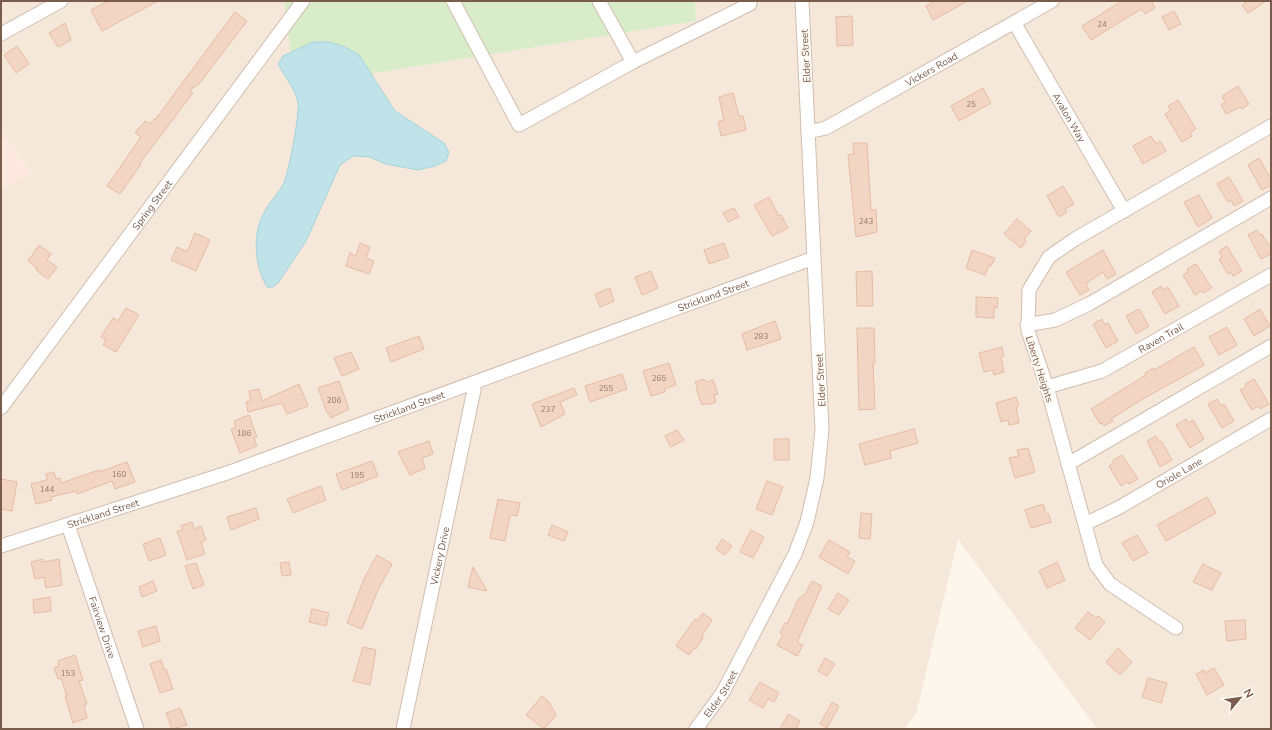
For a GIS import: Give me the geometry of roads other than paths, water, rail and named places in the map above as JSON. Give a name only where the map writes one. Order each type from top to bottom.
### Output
[{"type":"street","points":[[1,34],[61,1]]},
{"type":"street","name":"Spring Street","points":[[1,408],[303,1]]},
{"type":"street","points":[[453,1],[519,126],[633,62],[750,4],[748,1]]},
{"type":"street","points":[[599,1],[633,62]]},
{"type":"street","name":"Elder Street","points":[[696,729],[723,692],[795,554],[807,522],[818,478],[822,430],[802,1]]},
{"type":"street","name":"Vickers Road","points":[[808,132],[826,128],[1015,24],[1052,1]]},
{"type":"street","name":"Avalon Way","points":[[1015,24],[1124,211]]},
{"type":"street","name":"Liberty Heights","points":[[1176,628],[1110,584],[1096,565],[1046,387],[1028,331],[1029,290],[1050,257],[1075,239],[1271,126]]},
{"type":"street","points":[[1028,324],[1055,320],[1089,304],[1271,198]]},
{"type":"street","name":"Strickland Street","points":[[1,546],[227,473],[814,258]]},
{"type":"street","name":"Raven Trail","points":[[1046,387],[1102,371],[1271,275]]},
{"type":"street","points":[[1068,464],[1271,346]]},
{"type":"street","name":"Vickery Drive","points":[[403,729],[474,390],[473,383]]},
{"type":"street","name":"Oriole Lane","points":[[1085,524],[1118,508],[1271,419]]},
{"type":"street","name":"Fairview Drive","points":[[68,525],[137,729]]},
{"type":"water","points":[[313,42],[329,42],[345,47],[359,55],[395,111],[444,143],[449,152],[446,161],[435,166],[418,170],[386,164],[370,157],[353,156],[340,165],[306,241],[278,283],[273,287],[267,287],[259,269],[256,239],[261,220],[267,207],[284,183],[294,142],[298,108],[298,102],[294,92],[278,64],[283,56]]}]
